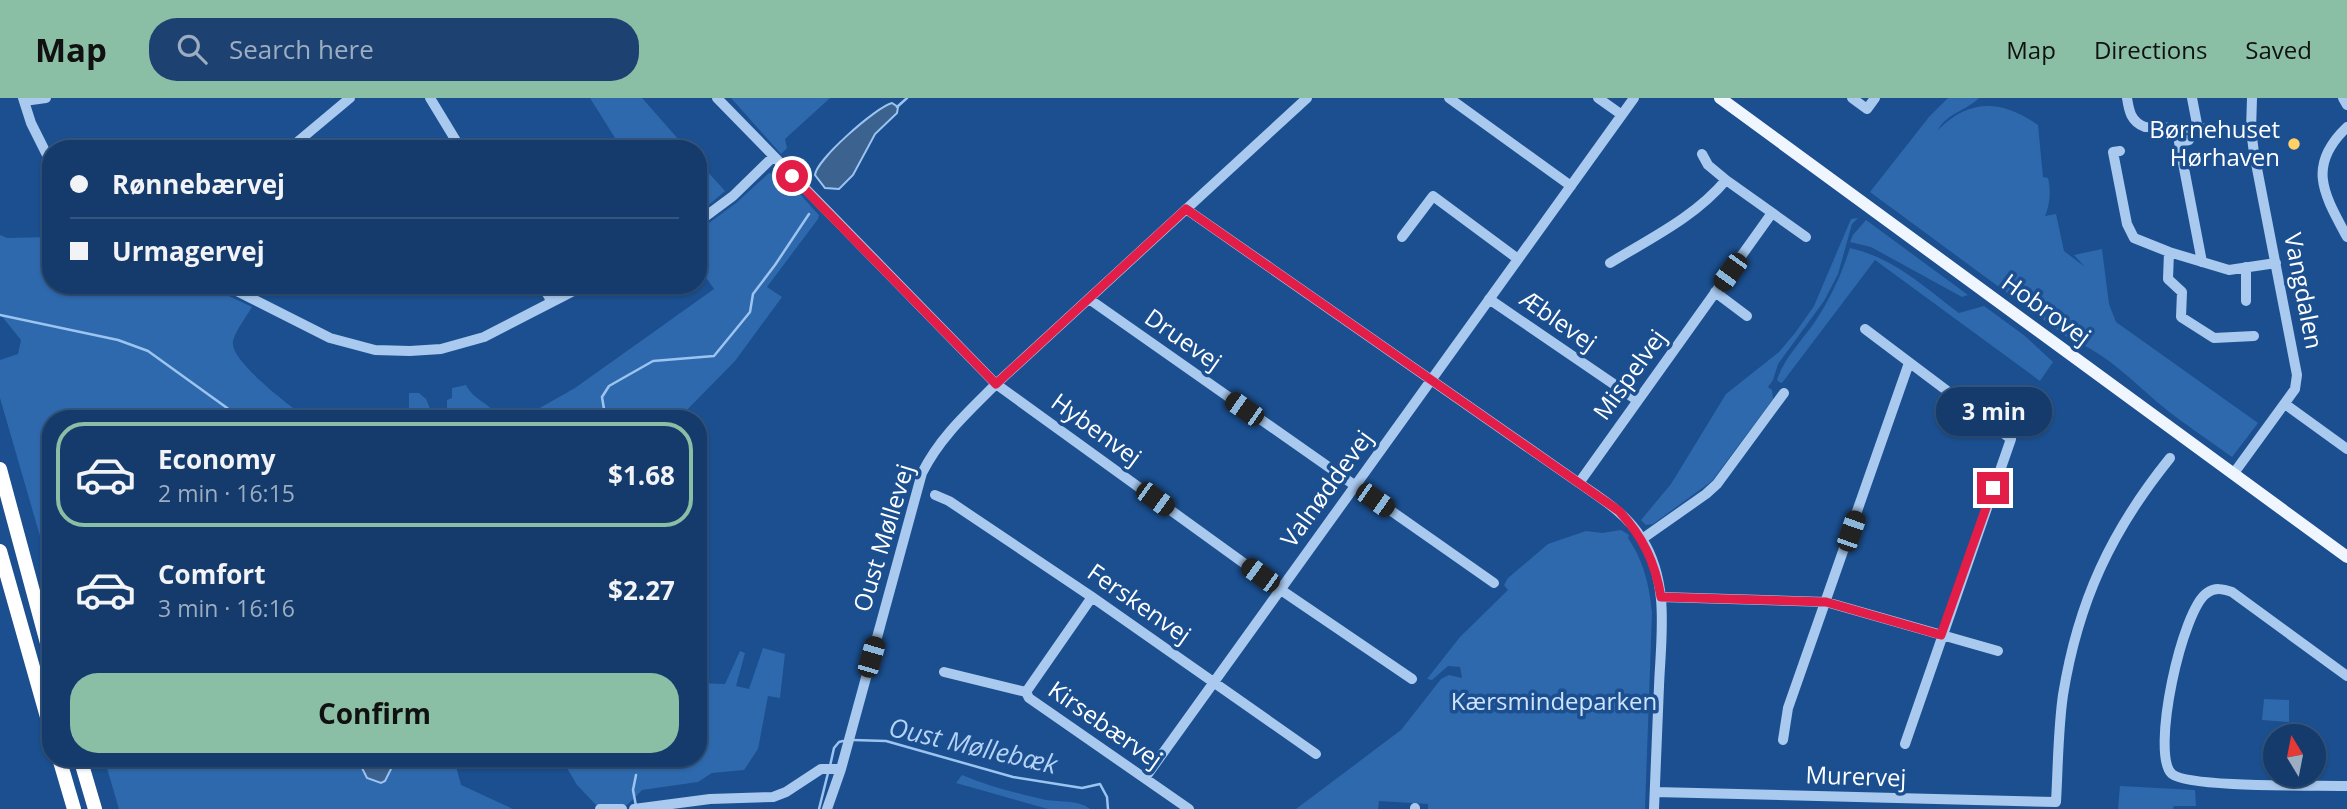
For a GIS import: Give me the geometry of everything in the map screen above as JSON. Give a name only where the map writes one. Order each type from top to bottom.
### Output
[{"type":"highway","points":[[0,469],[42,625]]},
{"type":"highway","points":[[0,551],[42,699]]},
{"type":"highway","points":[[62,767],[74,809]]},
{"type":"highway","points":[[83,767],[95,809]]},
{"type":"main road","name":"Hobrovej","points":[[1720,98],[2347,557]]},
{"type":"street","points":[[42,146],[23,100],[46,98]]},
{"type":"street","points":[[300,140],[350,98]]},
{"type":"street","points":[[430,98],[456,140]]},
{"type":"street","name":"Hybenvej","points":[[717,98],[996,384],[1280,590],[1412,678]]},
{"type":"street","name":"Oust Møllevej","points":[[827,809],[841,769],[922,473],[931,455],[951,429],[996,384],[1307,98]]},
{"type":"street","points":[[1449,98],[1571,186]]},
{"type":"street","points":[[1598,98],[1622,115]]},
{"type":"street","name":"Valnøddevej","points":[[1145,778],[1634,98]]},
{"type":"street","points":[[1852,98],[1867,108],[1875,98]]},
{"type":"street","points":[[2127,98],[2130,114],[2139,125],[2251,130]]},
{"type":"street","points":[[2192,98],[2198,129]]},
{"type":"street","name":"Vangdalen","points":[[2234,473],[2286,404],[2295,389],[2297,375],[2251,130],[2252,98]]},
{"type":"street","points":[[2343,98],[2347,105]]},
{"type":"street","points":[[2347,127],[2332,141],[2323,160],[2322,178],[2326,200],[2347,237]]},
{"type":"street","points":[[2189,140],[2179,142],[2202,262]]},
{"type":"street","points":[[2120,151],[2113,152],[2127,224],[2134,238],[2229,270],[2276,263]]},
{"type":"street","points":[[1702,154],[1708,164],[1726,180],[1806,237]]},
{"type":"street","points":[[707,215],[733,196],[773,157]]},
{"type":"street","points":[[1610,263],[1683,219],[1710,199],[1726,180]]},
{"type":"street","points":[[1402,237],[1433,196],[1518,259]]},
{"type":"street","points":[[1186,209],[1619,511],[1642,539],[1657,573],[1661,597],[1654,809]]},
{"type":"street","name":"Mispelvej","points":[[1579,483],[1772,213]]},
{"type":"street","points":[[2169,252],[2168,279],[2182,292],[2181,317],[2214,338],[2254,336]]},
{"type":"street","points":[[2246,267],[2246,300]]},
{"type":"street","points":[[1715,292],[1748,316]]},
{"type":"street","points":[[243,294],[330,338],[375,350],[441,349],[484,337],[568,294]]},
{"type":"street","points":[[547,294],[552,302]]},
{"type":"street","name":"Druevej","points":[[1089,299],[1494,583]]},
{"type":"street","name":"Æblevej","points":[[1489,299],[1637,401]]},
{"type":"street","points":[[1865,329],[2011,439],[1905,744]]},
{"type":"street","points":[[1783,740],[1788,708],[1909,363]]},
{"type":"street","points":[[1642,539],[1717,484],[1784,393]]},
{"type":"street","points":[[2286,404],[2347,449]]},
{"type":"street","name":"Murervej","points":[[1655,792],[2056,803],[2063,697],[2080,620],[2096,575],[2119,532],[2141,494],[2170,458]]},
{"type":"street","name":"Ferskenvej","points":[[935,495],[950,501],[1092,597],[1315,754]]},
{"type":"street","points":[[2345,671],[2232,592],[2217,589],[2209,591],[2194,606],[2181,645],[2169,694],[2164,756],[2166,767],[2178,778],[2207,782],[2347,786]]},
{"type":"street","name":"Kirsebærvej","points":[[1092,597],[1026,691],[1029,698],[1189,809]]},
{"type":"street","points":[[1661,597],[1826,602],[1998,651]]},
{"type":"street","points":[[944,672],[1026,691]]},
{"type":"street","points":[[639,808],[710,799],[773,797],[786,792],[821,769],[841,769]]},
{"type":"street","points":[[600,809],[622,809]]},
{"type":"green space","points":[[590,98],[642,98],[679,140],[616,140]]},
{"type":"green space","points":[[731,98],[830,98],[785,139],[787,148],[781,154]]},
{"type":"green space","points":[[1948,98],[1979,98],[1946,120],[1938,130],[1962,112],[1986,106],[2012,111],[2038,125],[2043,177],[2048,178],[2050,187],[2045,216],[2056,214],[2064,251],[2085,267],[2074,255],[2102,249],[2109,304],[2116,322],[2258,423],[2232,457],[2170,413],[2108,360],[2071,340],[1870,192],[1929,117]]},
{"type":"green space","points":[[707,171],[725,191],[707,206]]},
{"type":"green space","points":[[769,173],[789,183],[819,215],[767,287],[782,297],[735,361],[687,410],[536,410],[575,388],[714,289],[707,279],[707,224]]},
{"type":"green space","points":[[1858,218],[1852,224],[1838,274],[1824,301],[1778,364],[1768,387],[1772,390],[1773,399],[1712,481],[1653,524],[1646,525],[1641,520],[1671,484],[1726,394],[1779,352],[1814,306],[1851,219]]},
{"type":"green space","points":[[1866,220],[1968,295],[1962,297],[1871,247],[1850,242]]},
{"type":"green space","points":[[0,235],[7,238],[42,237],[42,294],[225,294],[252,307],[234,337],[234,350],[250,371],[296,410],[42,410],[42,543],[0,398],[0,360],[18,354],[21,340],[0,314]]},
{"type":"green space","points":[[1850,248],[1894,266],[1959,313],[1984,306],[2025,336],[2053,362],[2040,381],[1875,260],[1782,383],[1779,382],[1777,380],[1785,363],[1828,300]]},
{"type":"green space","points":[[466,385],[473,395],[493,410],[448,410],[447,400],[452,398],[452,388]]},
{"type":"green space","points":[[409,393],[419,393],[426,399],[431,410],[409,410]]},
{"type":"green space","name":"Kærsmindeparken","points":[[1621,530],[1629,535],[1628,538],[1642,565],[1652,613],[1645,809],[1428,809],[1428,804],[1379,801],[1378,809],[1296,809],[1401,730],[1441,679],[1449,675],[1462,678],[1460,667],[1448,666],[1432,680],[1427,679],[1460,637],[1508,590],[1504,585],[1508,578],[1548,544],[1586,531],[1602,533]]},
{"type":"green space","points":[[763,648],[785,654],[780,698],[768,696],[758,749],[744,770],[712,773],[698,782],[642,790],[627,805],[596,805],[577,785],[566,767],[707,767],[707,683],[725,684],[740,651],[745,653],[736,686],[749,689]]},
{"type":"green space","points":[[2264,699],[2289,700],[2289,722],[2262,720]]},
{"type":"green space","points":[[107,767],[456,767],[461,785],[513,809],[119,809]]},
{"type":"green space","points":[[962,775],[1012,792],[1080,804],[1090,809],[1048,809],[956,783]]},
{"type":"green space","points":[[2120,786],[2195,790],[2196,806],[2174,806],[2173,809],[2118,809]]},
{"type":"shaded area","points":[[892,103],[898,107],[897,113],[875,134],[853,175],[839,189],[825,188],[815,175],[825,158],[873,114]]},
{"type":"shaded area","points":[[362,767],[392,767],[385,781],[381,783],[367,778]]},
{"type":"waterway","points":[[897,107],[907,98]]},
{"type":"waterway","points":[[603,410],[602,397],[609,386],[653,361],[714,356],[750,312],[753,294],[809,214]]},
{"type":"waterway","points":[[0,315],[118,340],[148,351],[230,410]]},
{"type":"waterway","name":"Oust Møllebæk","points":[[853,740],[886,741],[1013,777],[1082,788],[1100,784],[1107,797],[1108,809]]},
{"type":"waterway","name":"Oust Møllebæk","points":[[830,766],[834,748],[843,741]]},
{"type":"waterway","name":"Oust Møllebæk","points":[[819,809],[828,773]]},
{"type":"waterway","name":"Oust Møllebæk","points":[[636,775],[633,790],[636,806]]},
{"type":"place","name":"Børnehuset Hørhaven","points":[[2294,144]]},
{"type":"route","points":[[792,176],[996,384],[1186,209],[1619,511],[1642,539],[1652,558],[1661,597],[1826,602],[1941,635],[1993,488]]}]
